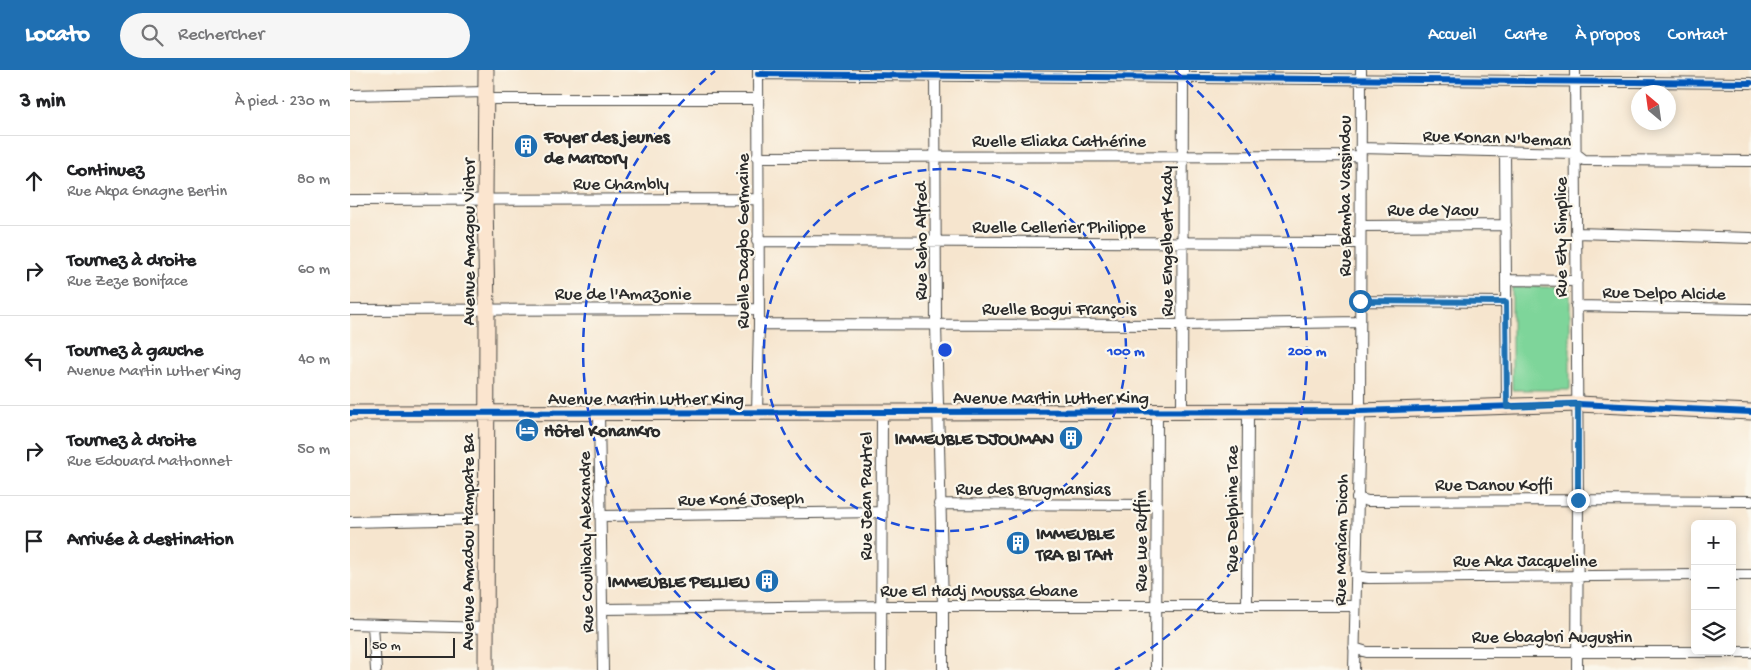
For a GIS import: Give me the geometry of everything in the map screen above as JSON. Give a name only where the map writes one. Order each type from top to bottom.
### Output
[{"type":"street","name":"Avenue Amagou Victor","points":[[486,70],[486,413]]},
{"type":"street","name":"Rue Ety Simplice","points":[[1575,70],[1578,404],[1577,670]]},
{"type":"street","points":[[758,72],[1361,75],[1575,81],[1751,83]]},
{"type":"street","name":"Ruelle Dagbo Germaine","points":[[756,413],[759,324],[757,241],[758,72]]},
{"type":"street","name":"Rue Seho Alfred","points":[[935,73],[936,324],[943,670]]},
{"type":"street","name":"Rue Engelbert Kady","points":[[1182,411],[1183,74]]},
{"type":"street","name":"Rue Bamba Vassindou","points":[[1360,411],[1361,75]]},
{"type":"street","points":[[350,95],[758,99]]},
{"type":"street","name":"Ruelle Eliaka Cathérine","points":[[757,157],[1182,156],[1360,152]]},
{"type":"street","name":"Rue Konan N'beman","points":[[1360,152],[1576,153],[1584,160],[1751,161]]},
{"type":"street","points":[[1505,152],[1507,407]]},
{"type":"street","name":"Rue Chambly","points":[[350,200],[757,199]]},
{"type":"street","name":"Rue de Yaou","points":[[1360,226],[1506,225]]},
{"type":"street","points":[[1576,233],[1751,238]]},
{"type":"street","name":"Ruelle Cellerier Philippe","points":[[757,241],[1360,243]]},
{"type":"street","points":[[1506,280],[1576,281]]},
{"type":"street","points":[[1360,301],[1506,302]]},
{"type":"street","name":"Rue Delpo Alcide","points":[[1576,306],[1751,309]]},
{"type":"street","name":"Rue de l'Amazonie","points":[[350,310],[758,309]]},
{"type":"street","name":"Ruelle Bogui François","points":[[759,324],[1182,325],[1360,322]]},
{"type":"street","name":"Avenue Martin Luther King","points":[[350,413],[1360,411],[1578,404],[1751,412]]},
{"type":"street","name":"Rue Delphine Tae","points":[[1247,606],[1248,411]]},
{"type":"street","name":"Rue Mariam Dicoh","points":[[1354,670],[1360,411]]},
{"type":"street","name":"Rue Jean Pautrel","points":[[881,670],[882,412]]},
{"type":"street","name":"Rue Lue Ruffin","points":[[1156,670],[1157,412]]},
{"type":"street","name":"Avenue Amadou Hampate Ba","points":[[486,413],[486,670]]},
{"type":"street","name":"Rue Coulibaly Alexandre","points":[[599,413],[603,670]]},
{"type":"street","name":"Rue Danou Koffi","points":[[1357,498],[1368,501],[1751,501]]},
{"type":"street","name":"Rue des Brugmansias","points":[[940,504],[1157,505]]},
{"type":"street","name":"Rue Koné Joseph","points":[[601,516],[881,512]]},
{"type":"street","points":[[350,522],[486,519]]},
{"type":"street","name":"Rue Aka Jacqueline","points":[[1356,576],[1369,578],[1691,575]]},
{"type":"street","points":[[1736,575],[1751,575]]},
{"type":"street","name":"Rue El Hadj Moussa Gbane","points":[[602,609],[881,606],[1355,606]]},
{"type":"street","points":[[350,624],[486,628]]},
{"type":"street","points":[[373,625],[376,670]]},
{"type":"street","name":"Rue Gbagbri Augustin","points":[[1354,648],[1367,652],[1751,652]]},
{"type":"green space","points":[[1512,287],[1570,287],[1570,390],[1512,390]]},
{"type":"cycle path","points":[[758,74],[1751,83]]},
{"type":"cycle path","points":[[350,413],[1360,411],[1578,404],[1751,412]]},
{"type":"place","name":"Foyer des jeunes de Marcory","points":[[526,146]]},
{"type":"place","name":"Hôtel KonanKro","points":[[527,430]]},
{"type":"place","name":"IMMEUBLE DJOUMAN","points":[[1071,438]]},
{"type":"place","name":"IMMEUBLE TRA BI TAH","points":[[1018,543]]},
{"type":"place","name":"IMMEUBLE PELLIEU","points":[[767,581]]},
{"type":"route","points":[[1360,301],[1506,302],[1507,407],[1578,404],[1578,500]]}]
